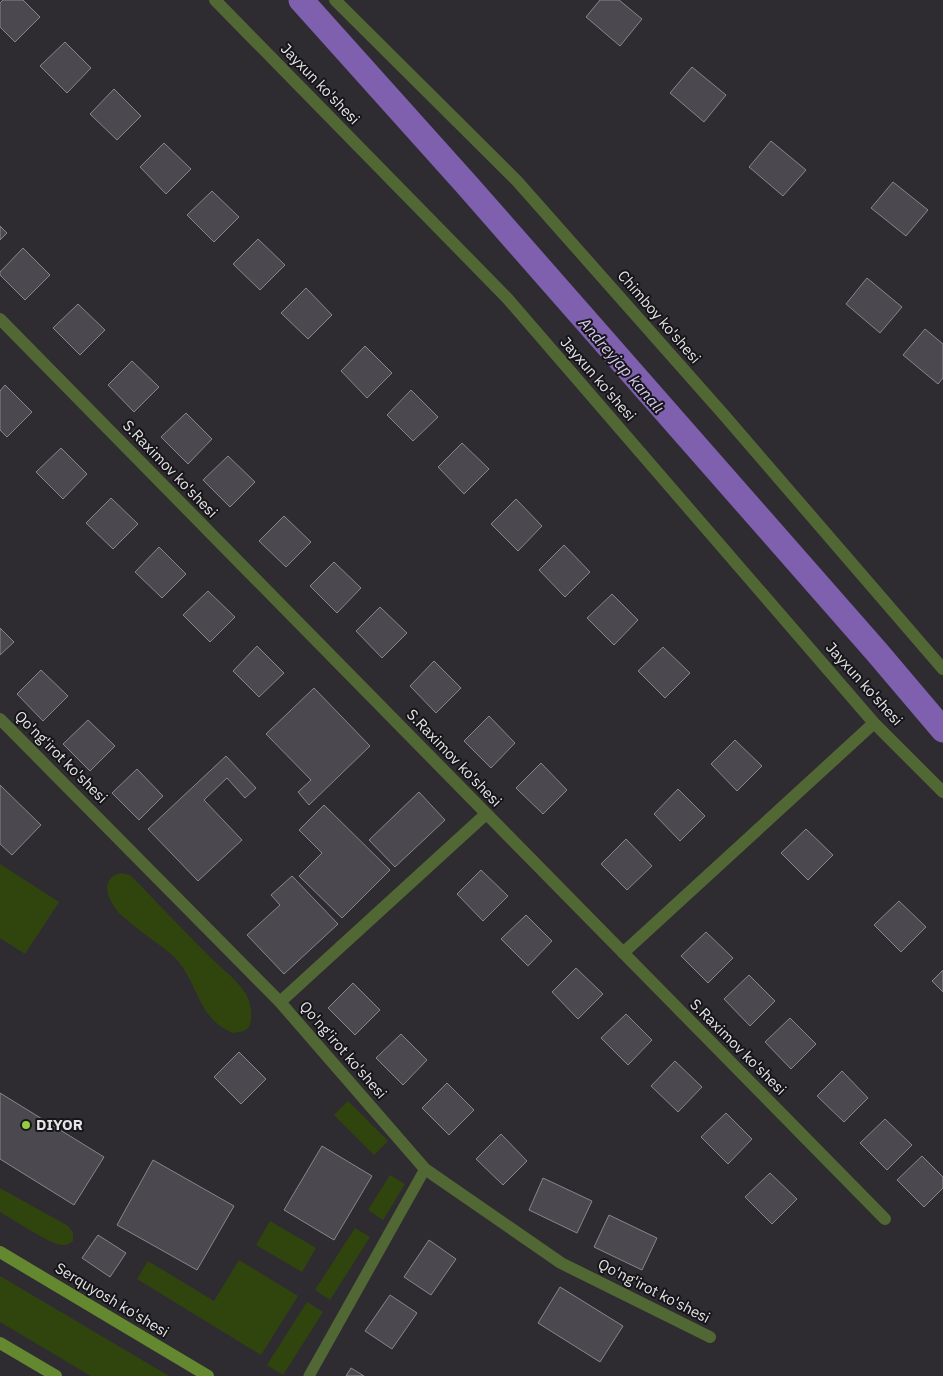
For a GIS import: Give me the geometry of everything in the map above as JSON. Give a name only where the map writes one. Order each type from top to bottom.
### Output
[{"type":"street","name":"Jayxun ko'shesi","points":[[215,0],[507,298],[874,723],[943,792]]},
{"type":"street","name":"Chimboy ko'shesi","points":[[335,0],[517,181],[724,415],[943,669]]},
{"type":"street","name":"S.Raximov ko'shesi","points":[[0,319],[885,1219]]},
{"type":"street","name":"Qo'ng'irot ko'shesi","points":[[0,719],[280,1002],[425,1169],[561,1263],[710,1338]]},
{"type":"street","points":[[623,953],[874,723]]},
{"type":"street","points":[[280,1002],[486,814]]},
{"type":"street","name":"Serquyosh ko'shesi","points":[[0,1252],[208,1376]]},
{"type":"street","points":[[0,1343],[56,1376]]},
{"type":"lane","points":[[310,1376],[425,1169]]},
{"type":"green space","points":[[0,864],[59,902],[25,954],[0,938]]},
{"type":"green space","points":[[121,873],[130,875],[239,985],[247,996],[251,1008],[251,1022],[247,1029],[233,1033],[221,1027],[206,1011],[191,981],[178,961],[121,915],[109,898],[107,886],[109,880]]},
{"type":"green space","points":[[348,1101],[388,1141],[374,1155],[334,1115]]},
{"type":"green space","points":[[390,1175],[405,1184],[383,1220],[368,1210]]},
{"type":"green space","points":[[0,1188],[68,1226],[73,1233],[73,1241],[65,1245],[56,1244],[0,1212]]},
{"type":"green space","points":[[270,1221],[316,1248],[302,1272],[256,1245]]},
{"type":"green space","points":[[355,1228],[370,1237],[330,1300],[315,1290]]},
{"type":"green space","points":[[239,1260],[298,1296],[261,1355],[137,1279],[148,1261],[214,1301]]},
{"type":"green space","points":[[0,1276],[169,1376],[91,1376],[0,1322]]},
{"type":"green space","points":[[307,1302],[323,1312],[283,1375],[267,1365]]},
{"type":"building","points":[[3,0],[23,0],[40,17],[15,42],[0,27],[0,3]]},
{"type":"building","points":[[600,0],[619,0],[642,19],[620,46],[586,17]]},
{"type":"building","points":[[65,42],[91,68],[67,93],[40,66]]},
{"type":"building","points":[[692,67],[726,95],[704,122],[670,93]]},
{"type":"building","points":[[114,89],[141,116],[117,140],[90,114]]},
{"type":"building","points":[[771,141],[806,170],[783,196],[749,167]]},
{"type":"building","points":[[164,143],[191,169],[166,194],[140,167]]},
{"type":"building","points":[[893,182],[928,210],[906,236],[871,208]]},
{"type":"building","points":[[212,191],[239,217],[214,242],[187,215]]},
{"type":"building","points":[[0,226],[7,233],[0,240]]},
{"type":"building","points":[[258,239],[285,265],[260,290],[233,264]]},
{"type":"building","points":[[23,248],[50,275],[25,300],[0,275],[0,272]]},
{"type":"building","points":[[867,278],[902,307],[880,333],[846,304]]},
{"type":"building","points":[[306,288],[332,315],[308,339],[281,313]]},
{"type":"building","points":[[78,304],[105,330],[80,355],[53,328]]},
{"type":"building","points":[[925,329],[943,344],[943,378],[938,384],[903,355]]},
{"type":"building","points":[[365,346],[392,373],[367,398],[341,371]]},
{"type":"building","points":[[132,361],[159,387],[134,412],[108,385]]},
{"type":"building","points":[[5,385],[32,412],[7,437],[0,430],[0,391]]},
{"type":"building","points":[[411,390],[438,417],[413,441],[387,415]]},
{"type":"building","points":[[186,413],[212,439],[188,464],[161,437]]},
{"type":"building","points":[[462,443],[489,469],[464,494],[438,467]]},
{"type":"building","points":[[61,448],[87,474],[63,499],[36,472]]},
{"type":"building","points":[[228,456],[255,482],[230,507],[203,480]]},
{"type":"building","points":[[111,498],[138,524],[113,549],[86,523]]},
{"type":"building","points":[[516,499],[542,526],[518,551],[491,524]]},
{"type":"building","points":[[284,516],[311,542],[286,567],[259,541]]},
{"type":"building","points":[[564,545],[590,572],[565,597],[539,570]]},
{"type":"building","points":[[159,547],[186,574],[162,598],[135,572]]},
{"type":"building","points":[[334,562],[361,588],[337,613],[310,586]]},
{"type":"building","points":[[208,591],[235,617],[210,642],[183,615]]},
{"type":"building","points":[[612,594],[638,620],[614,645],[587,618]]},
{"type":"building","points":[[380,607],[407,633],[382,658],[356,631]]},
{"type":"building","points":[[0,628],[14,642],[0,655]]},
{"type":"building","points":[[257,646],[284,673],[259,697],[233,671]]},
{"type":"building","points":[[663,647],[690,673],[665,698],[638,671]]},
{"type":"building","points":[[434,661],[461,688],[436,713],[410,686]]},
{"type":"building","points":[[41,670],[68,696],[43,721],[17,694]]},
{"type":"building","points":[[314,688],[370,746],[309,805],[298,792],[311,780],[266,734]]},
{"type":"building","points":[[489,716],[515,743],[491,768],[464,741]]},
{"type":"building","points":[[88,720],[115,746],[90,771],[63,744]]},
{"type":"building","points":[[735,740],[762,766],[737,791],[711,764]]},
{"type":"building","points":[[226,756],[256,788],[245,798],[227,778],[204,800],[242,840],[198,881],[148,829]]},
{"type":"building","points":[[541,763],[567,790],[543,814],[516,788]]},
{"type":"building","points":[[137,769],[163,796],[139,820],[112,793]]},
{"type":"building","points":[[0,785],[41,825],[12,855],[0,844]]},
{"type":"building","points":[[678,789],[705,816],[680,841],[654,814]]},
{"type":"building","points":[[419,792],[445,820],[395,867],[369,840]]},
{"type":"building","points":[[324,805],[390,870],[342,918],[299,876],[322,853],[299,830]]},
{"type":"building","points":[[806,829],[833,855],[808,880],[781,853]]},
{"type":"building","points":[[626,839],[652,866],[627,890],[601,864]]},
{"type":"building","points":[[481,870],[508,896],[483,921],[457,894]]},
{"type":"building","points":[[292,876],[338,924],[284,974],[247,935],[280,905],[271,895]]},
{"type":"building","points":[[899,901],[926,927],[901,952],[874,925]]},
{"type":"building","points":[[526,915],[552,941],[528,966],[501,939]]},
{"type":"building","points":[[706,932],[733,958],[708,983],[681,956]]},
{"type":"building","points":[[576,968],[603,994],[578,1019],[552,992]]},
{"type":"building","points":[[943,970],[943,992],[932,981]]},
{"type":"building","points":[[749,975],[775,1001],[750,1026],[724,999]]},
{"type":"building","points":[[353,983],[380,1010],[355,1035],[328,1008]]},
{"type":"building","points":[[626,1014],[652,1040],[628,1065],[601,1038]]},
{"type":"building","points":[[790,1018],[816,1044],[791,1069],[765,1042]]},
{"type":"building","points":[[401,1034],[427,1060],[403,1085],[376,1058]]},
{"type":"building","points":[[239,1052],[266,1079],[241,1104],[214,1077]]},
{"type":"building","points":[[675,1061],[702,1087],[678,1112],[651,1086]]},
{"type":"building","points":[[842,1071],[868,1098],[844,1122],[817,1096]]},
{"type":"building","points":[[447,1083],[474,1110],[449,1135],[422,1108]]},
{"type":"building","name":"DIYOR","points":[[0,1093],[104,1157],[74,1205],[0,1159]]},
{"type":"building","points":[[726,1113],[752,1139],[728,1164],[701,1137]]},
{"type":"building","points":[[885,1119],[912,1145],[887,1170],[860,1143]]},
{"type":"building","points":[[501,1134],[527,1161],[503,1185],[476,1159]]},
{"type":"building","points":[[322,1146],[372,1176],[334,1240],[284,1210]]},
{"type":"building","points":[[922,1156],[943,1177],[943,1188],[924,1207],[897,1180]]},
{"type":"building","points":[[153,1160],[234,1206],[197,1270],[117,1225]]},
{"type":"building","points":[[770,1173],[797,1199],[772,1224],[745,1197]]},
{"type":"building","points":[[543,1178],[592,1201],[577,1233],[529,1210]]},
{"type":"building","points":[[609,1215],[657,1238],[642,1270],[594,1247]]},
{"type":"building","points":[[98,1235],[126,1253],[110,1277],[82,1258]]},
{"type":"building","points":[[429,1240],[456,1259],[431,1295],[404,1277]]},
{"type":"building","points":[[560,1287],[623,1326],[600,1362],[538,1323]]},
{"type":"building","points":[[390,1295],[417,1313],[392,1349],[365,1331]]},
{"type":"building","points":[[351,1368],[364,1376],[346,1376]]},
{"type":"waterway","name":"Andreyjap kanalı","points":[[301,0],[467,185],[876,651],[943,730]]},
{"type":"place","name":"DIYOR","points":[[26,1125]]}]
